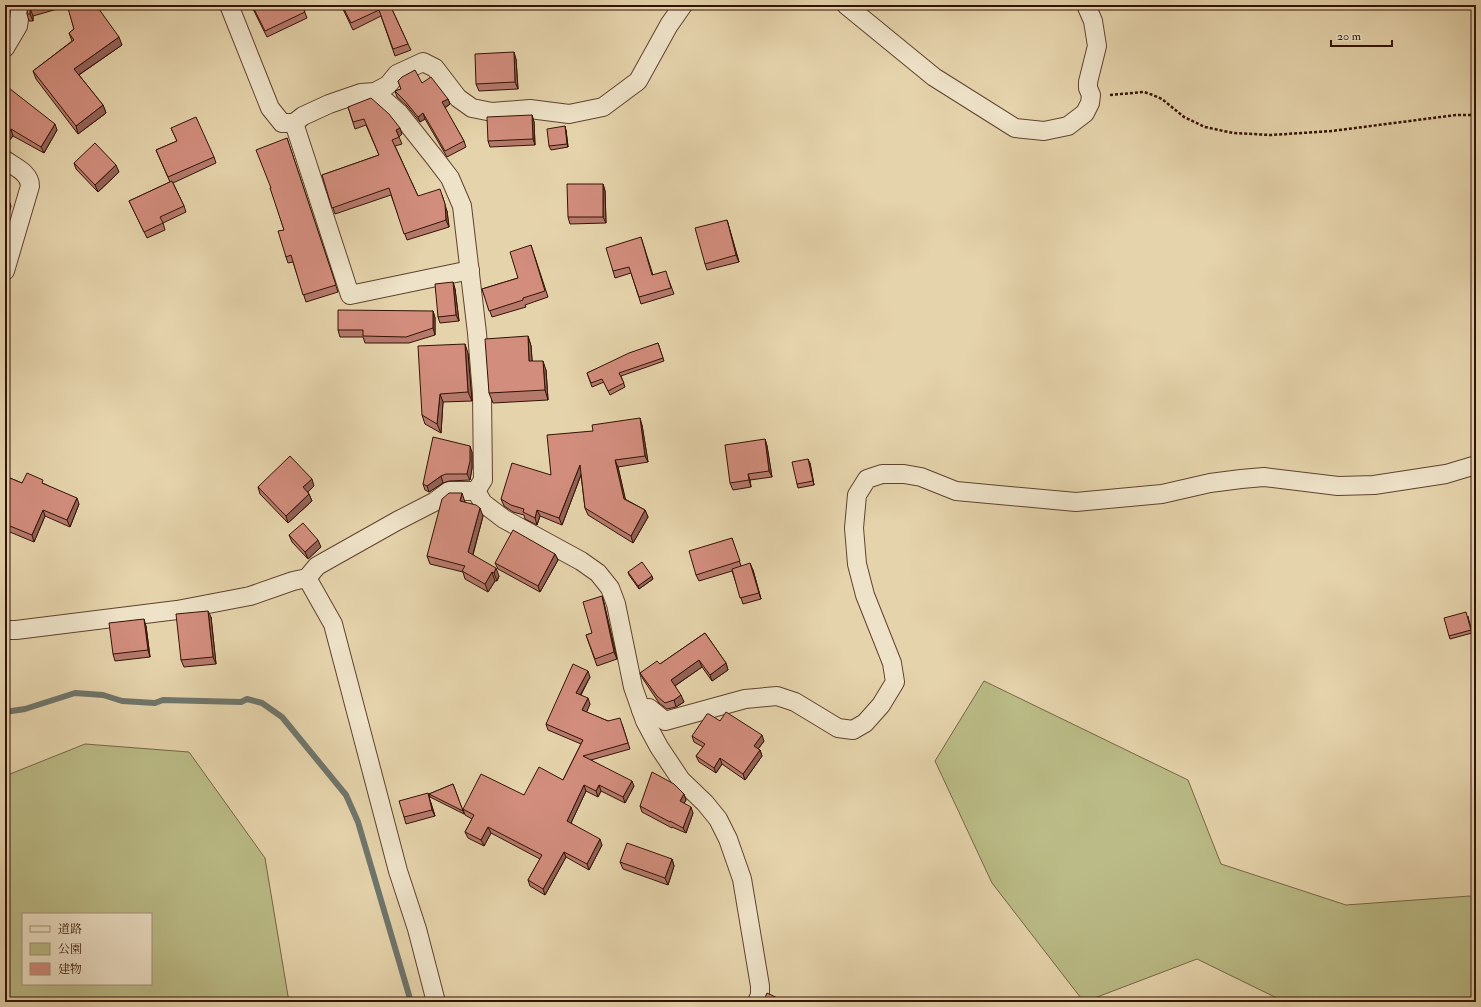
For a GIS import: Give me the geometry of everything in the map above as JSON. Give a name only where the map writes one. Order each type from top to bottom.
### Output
[{"type":"street","points":[[5,48],[18,26],[21,5]]},
{"type":"street","points":[[229,5],[270,108],[282,122],[294,123],[303,116],[329,104],[361,93],[375,92],[388,85],[397,74],[423,62],[435,68],[458,98],[472,108],[492,112],[530,109],[569,114],[603,106],[638,81],[669,25],[683,5]]},
{"type":"street","points":[[846,5],[934,77],[1015,128],[1044,131],[1068,126],[1085,113],[1090,103],[1091,95],[1088,88],[1088,82],[1097,46],[1093,21],[1086,5]]},
{"type":"street","points":[[375,92],[399,113],[450,178],[462,206],[477,333],[482,401],[483,480],[476,491]]},
{"type":"street","points":[[294,123],[350,294],[470,270]]},
{"type":"street","points":[[5,160],[24,172],[30,180],[30,186],[5,272]]},
{"type":"street","points":[[641,710],[649,708],[665,721],[745,699],[777,696],[796,702],[838,728],[853,730],[864,723],[881,705],[895,682],[892,662],[864,589],[857,564],[854,528],[857,495],[867,479],[882,474],[904,474],[921,477],[956,491],[1076,502],[1162,494],[1210,483],[1241,479],[1264,478],[1338,486],[1374,485],[1446,474],[1476,465]]},
{"type":"street","points":[[5,630],[16,630],[177,610],[250,596],[293,581],[307,578],[317,566],[396,521],[434,502],[449,491],[476,491]]},
{"type":"street","points":[[476,491],[484,503],[504,519],[581,561],[598,574],[610,588],[616,604],[633,687],[645,721],[659,747],[681,780],[705,803],[718,819],[728,839],[742,879],[760,986],[760,995],[757,1002]]},
{"type":"street","points":[[307,578],[333,624],[396,863],[418,929],[436,1002]]},
{"type":"path","points":[[1091,95],[1102,96],[1144,92],[1162,99],[1184,117],[1205,127],[1233,133],[1271,135],[1332,131],[1456,115],[1476,115]]},
{"type":"green space","points":[[984,681],[1188,780],[1221,864],[1346,905],[1470,896],[1476,899],[1476,1002],[1285,1002],[1197,959],[1084,1002],[992,883],[935,761]]},
{"type":"green space","points":[[85,744],[189,752],[265,858],[289,1002],[5,1002],[5,776]]},
{"type":"building","points":[[28,5],[42,5],[30,8],[30,14],[27,14]]},
{"type":"building","points":[[67,5],[96,5],[119,37],[74,69],[103,105],[76,126],[33,71],[74,40],[69,33],[74,29]]},
{"type":"building","points":[[252,5],[302,5],[305,12],[265,31]]},
{"type":"building","points":[[342,5],[390,5],[408,44],[393,49],[379,10],[351,23]]},
{"type":"building","points":[[514,52],[515,82],[476,84],[475,54]]},
{"type":"building","points":[[415,70],[422,83],[431,77],[448,99],[442,102],[464,141],[445,151],[423,113],[418,117],[395,91],[401,89],[398,81]]},
{"type":"building","points":[[5,85],[55,124],[41,147],[11,129],[5,137]]},
{"type":"building","points":[[371,98],[389,114],[400,128],[396,130],[399,137],[392,140],[418,196],[440,189],[445,204],[446,220],[404,234],[389,188],[332,208],[322,175],[379,155],[364,119],[353,122],[348,107]]},
{"type":"building","points":[[532,115],[533,139],[488,141],[487,117]]},
{"type":"building","points":[[196,117],[214,157],[168,177],[156,150],[177,141],[171,128]]},
{"type":"building","points":[[565,126],[567,144],[549,146],[547,129]]},
{"type":"building","points":[[287,138],[336,285],[303,295],[291,255],[286,257],[278,231],[284,230],[271,188],[256,150]]},
{"type":"building","points":[[95,143],[116,165],[95,185],[74,163]]},
{"type":"building","points":[[172,181],[184,206],[160,217],[163,223],[144,232],[129,201]]},
{"type":"building","points":[[567,184],[603,184],[603,217],[568,217]]},
{"type":"building","points":[[5,199],[9,200],[5,215]]},
{"type":"building","points":[[727,220],[736,255],[705,264],[695,228]]},
{"type":"building","points":[[641,237],[652,275],[666,271],[671,288],[639,297],[629,267],[613,271],[606,248]]},
{"type":"building","points":[[531,245],[545,291],[489,311],[482,289],[518,278],[510,252]]},
{"type":"building","points":[[453,282],[456,315],[438,317],[435,284]]},
{"type":"building","points":[[338,310],[433,311],[433,328],[406,337],[363,336],[363,330],[338,330]]},
{"type":"building","points":[[528,336],[529,361],[543,361],[545,390],[489,393],[485,339]]},
{"type":"building","points":[[658,343],[663,358],[619,373],[624,383],[608,391],[602,379],[591,383],[587,373],[629,353]]},
{"type":"building","points":[[465,344],[468,392],[440,394],[437,424],[422,415],[418,346]]},
{"type":"building","points":[[640,418],[645,456],[615,460],[624,499],[645,510],[631,536],[585,508],[580,465],[559,518],[537,510],[535,518],[523,512],[524,509],[511,505],[501,499],[512,463],[551,475],[547,435],[593,431],[592,425]]},
{"type":"building","points":[[433,437],[470,446],[470,461],[467,474],[446,474],[427,486],[423,484]]},
{"type":"building","points":[[765,439],[769,471],[748,474],[749,480],[730,483],[725,445]]},
{"type":"building","points":[[290,456],[312,479],[303,487],[309,494],[286,516],[258,487]]},
{"type":"building","points":[[808,459],[813,481],[797,484],[792,462]]},
{"type":"building","points":[[27,473],[43,480],[42,483],[77,498],[67,520],[43,510],[32,535],[5,524],[5,476],[22,483]]},
{"type":"building","points":[[449,493],[462,493],[460,501],[476,505],[480,508],[468,552],[496,568],[485,584],[462,571],[465,566],[427,556],[442,499]]},
{"type":"building","points":[[303,523],[318,540],[305,552],[289,535]]},
{"type":"building","points":[[513,530],[555,554],[538,586],[495,563]]},
{"type":"building","points":[[732,538],[740,561],[696,575],[689,551]]},
{"type":"building","points":[[642,562],[652,576],[638,586],[628,572]]},
{"type":"building","points":[[750,563],[759,593],[740,598],[732,569]]},
{"type":"building","points":[[602,596],[614,652],[595,659],[586,635],[592,633],[583,602]]},
{"type":"building","points":[[208,611],[213,657],[181,660],[176,614]]},
{"type":"building","points":[[1466,612],[1471,630],[1449,636],[1444,618]]},
{"type":"building","points":[[144,619],[148,650],[113,654],[109,623]]},
{"type":"building","points":[[705,633],[726,663],[710,675],[699,660],[671,680],[681,695],[674,700],[665,703],[657,696],[640,673],[657,661],[660,664]]},
{"type":"building","points":[[573,664],[588,671],[576,693],[588,698],[582,710],[608,721],[620,718],[628,743],[583,756],[632,781],[623,797],[599,785],[596,791],[584,785],[567,821],[600,839],[587,864],[564,852],[543,889],[528,880],[542,855],[488,827],[481,840],[465,832],[474,815],[463,809],[481,774],[524,795],[539,767],[563,780],[583,740],[546,724]]},
{"type":"building","points":[[726,712],[762,735],[754,746],[760,750],[743,774],[720,758],[714,768],[696,756],[705,744],[692,736],[707,714],[720,721]]},
{"type":"building","points":[[652,772],[674,784],[684,794],[680,801],[691,807],[683,828],[640,806]]},
{"type":"building","points":[[453,784],[463,811],[429,794]]},
{"type":"building","points":[[428,793],[432,810],[404,817],[399,801]]},
{"type":"building","points":[[627,843],[672,859],[665,878],[620,862]]},
{"type":"building","points":[[767,993],[786,1002],[762,1002]]},
{"type":"waterway","points":[[5,712],[25,709],[75,693],[103,695],[122,701],[155,703],[163,700],[241,702],[247,699],[262,703],[282,717],[346,795],[358,822],[411,1002]]}]
